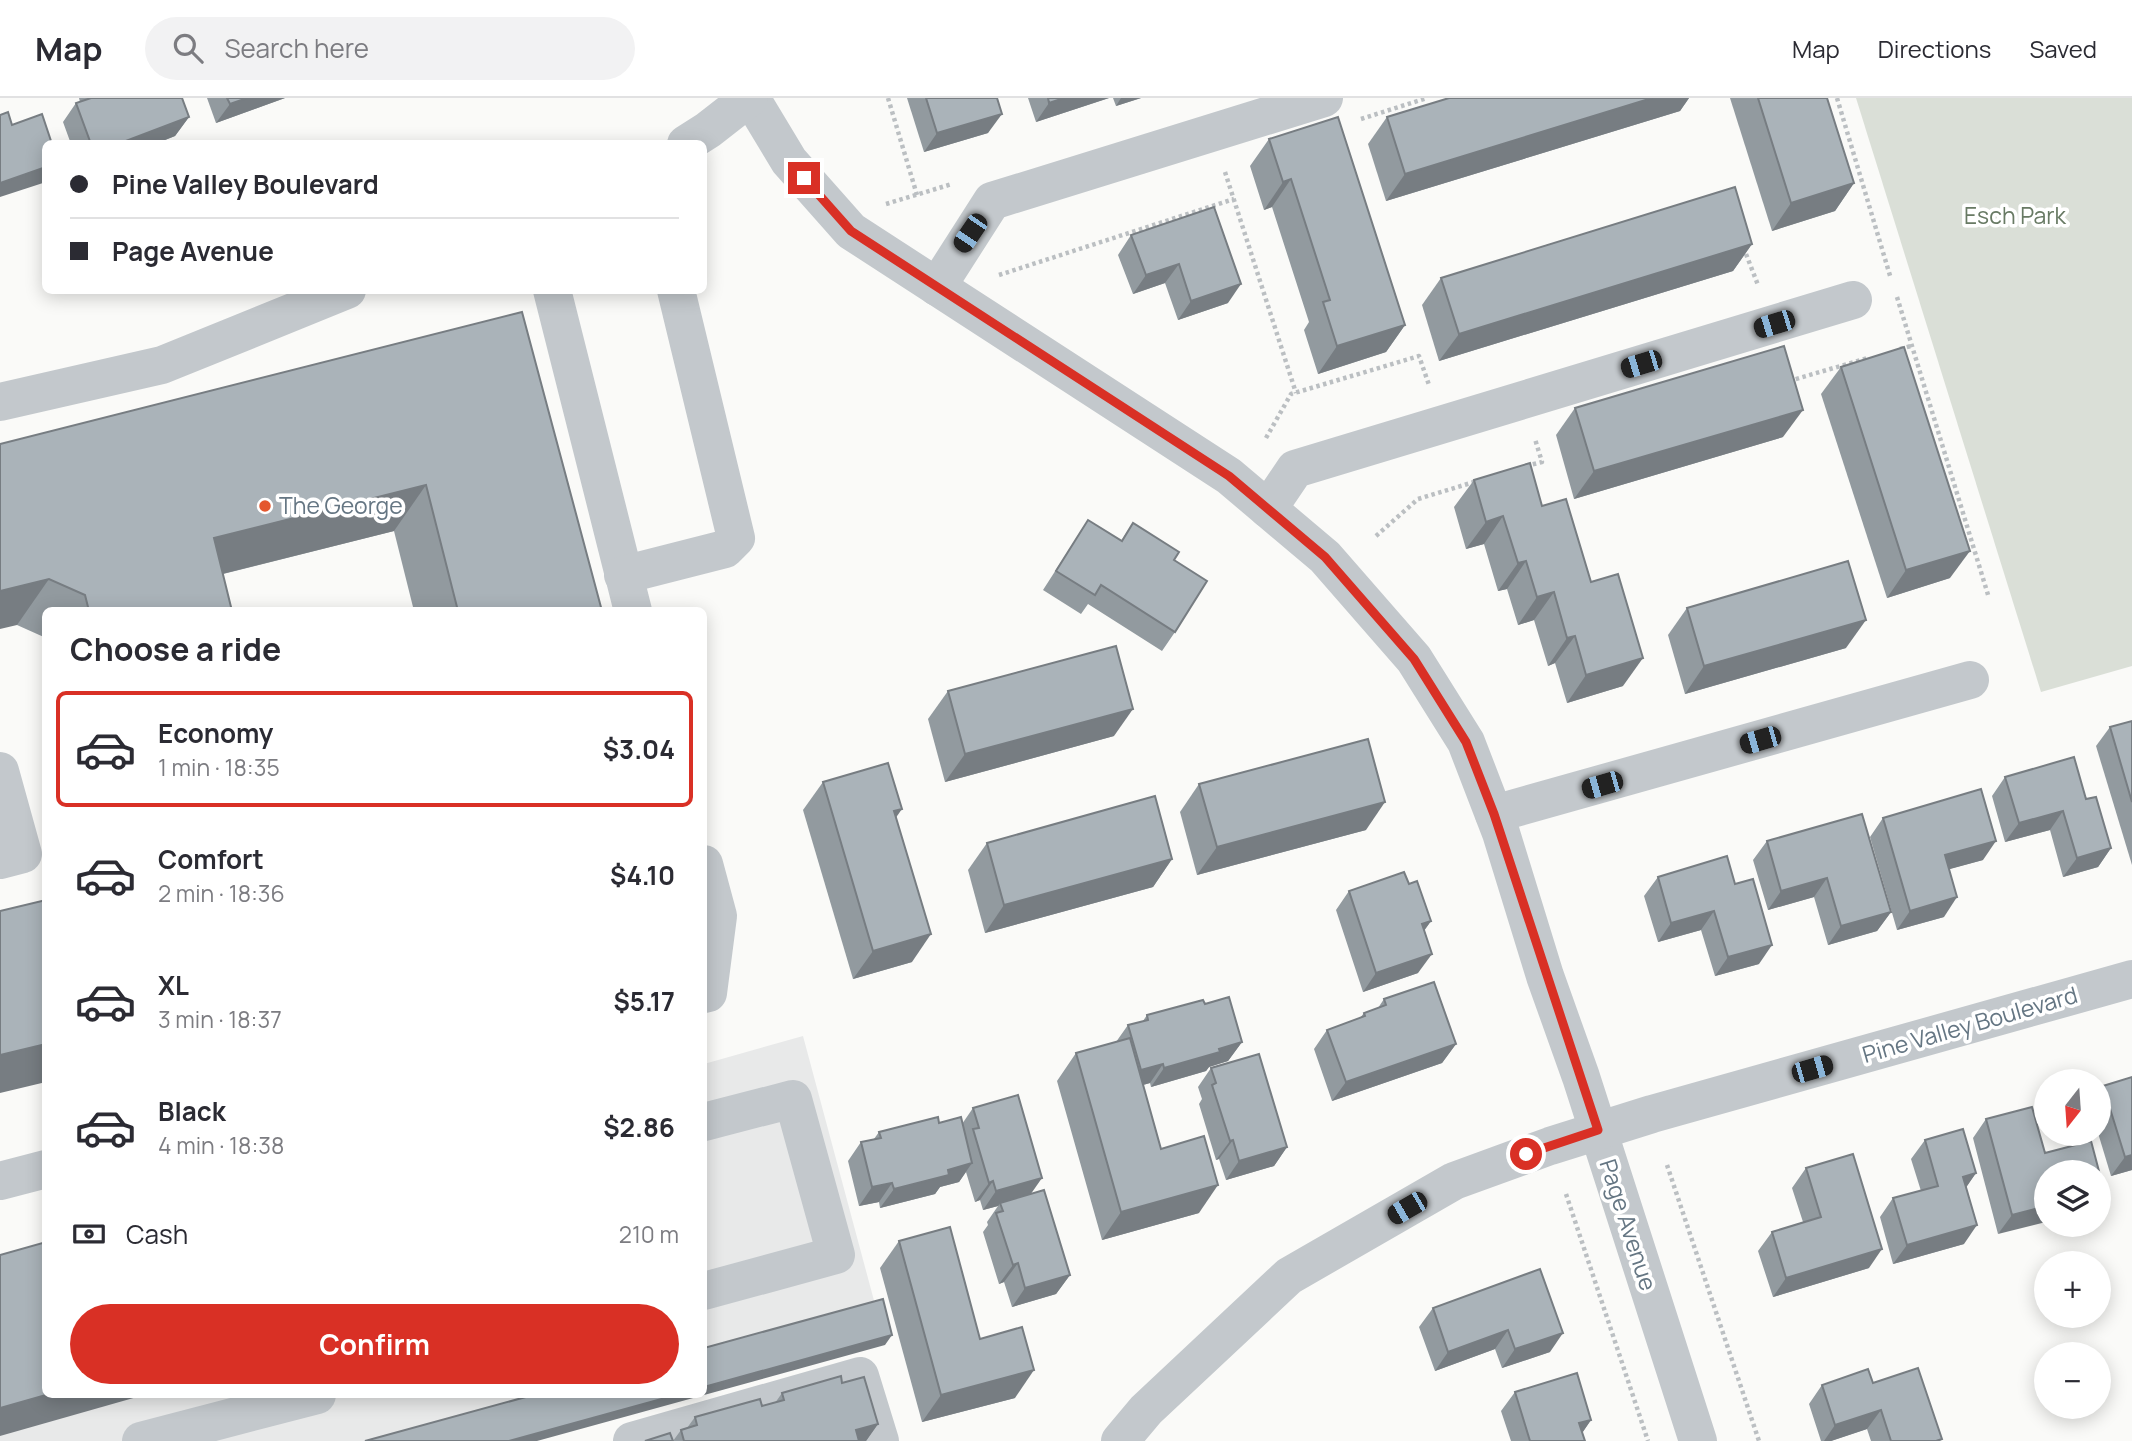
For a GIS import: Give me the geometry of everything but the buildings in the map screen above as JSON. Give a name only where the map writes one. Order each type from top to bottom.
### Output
[{"type":"street","points":[[692,140],[750,98]]},
{"type":"street","name":"Page Avenue","points":[[750,98],[789,161],[851,231],[1229,476],[1325,557],[1414,659],[1466,742],[1494,814],[1698,1441]]},
{"type":"street","points":[[936,287],[992,201],[1248,109],[1337,110]]},
{"type":"street","points":[[0,402],[162,365],[337,294]]},
{"type":"street","points":[[553,294],[628,593],[725,549],[736,538],[677,294]]},
{"type":"street","points":[[1268,509],[1295,468],[1853,300]]},
{"type":"street","points":[[1494,814],[1970,680]]},
{"type":"street","points":[[0,771],[23,854],[0,860]]},
{"type":"street","points":[[707,875],[718,916],[707,993]]},
{"type":"street","name":"Pine Valley Boulevard","points":[[1120,1441],[1146,1410],[1289,1276],[1454,1181],[1598,1130],[2132,979]]},
{"type":"street","points":[[707,1121],[793,1099],[836,1255],[707,1290]]},
{"type":"street","points":[[0,1181],[42,1171]]},
{"type":"street","points":[[632,1441],[860,1376],[880,1441]]},
{"type":"street","points":[[141,1441],[306,1398]]},
{"type":"path","points":[[888,98],[917,195]]},
{"type":"path","points":[[1337,110],[1427,98]]},
{"type":"path","points":[[1837,98],[1892,281]]},
{"type":"path","points":[[1222,162],[1296,393]]},
{"type":"path","points":[[999,276],[1234,199]]},
{"type":"path","points":[[1746,254],[1760,290]]},
{"type":"path","points":[[1896,293],[1989,598]]},
{"type":"path","points":[[1262,444],[1291,394],[1419,356],[1430,387]]},
{"type":"path","points":[[1667,1165],[1759,1441]]},
{"type":"path","points":[[1566,1194],[1648,1441]]},
{"type":"shaded area","points":[[803,1036],[876,1308],[707,1355],[707,1063]]},
{"type":"shaded area","points":[[0,1257],[42,1383],[42,1398],[551,1398],[394,1441],[0,1441]]},
{"type":"green space","name":"Esch Park","points":[[1856,98],[2132,98],[2132,666],[2041,692]]},
{"type":"place","name":"The George","points":[[265,506]]},
{"type":"route","points":[[804,178],[851,231],[1229,476],[1325,557],[1414,659],[1466,742],[1501,833],[1545,976],[1598,1130],[1526,1154]]}]
